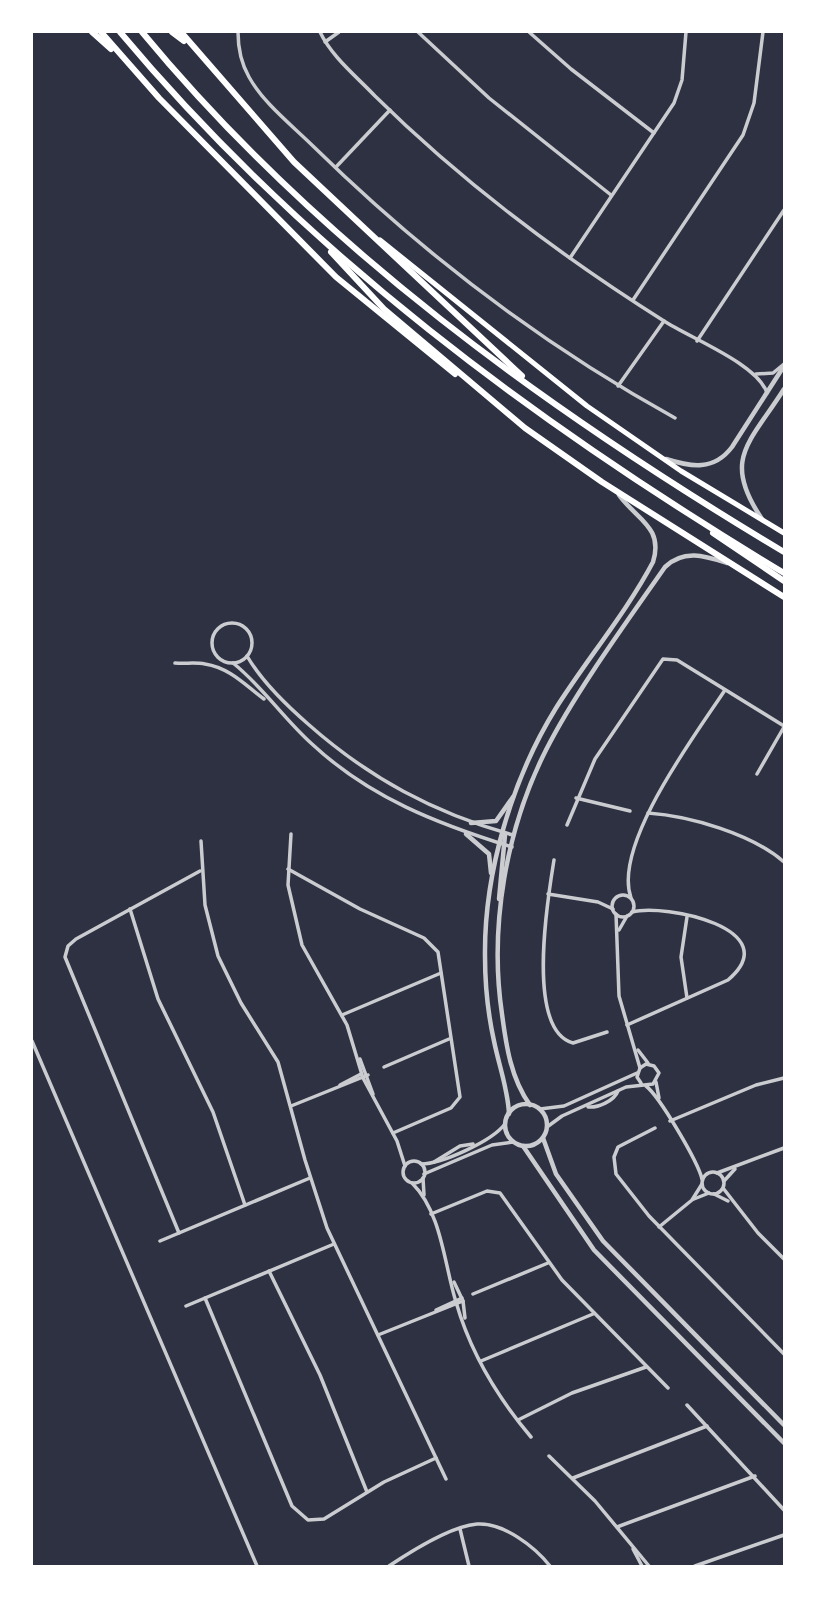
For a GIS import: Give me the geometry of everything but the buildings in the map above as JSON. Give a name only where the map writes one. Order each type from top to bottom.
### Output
[{"type":"main road","points":[[92,32],[120,55]]},
{"type":"main road","points":[[100,32],[188,129],[341,283],[544,442],[616,491],[785,597]]},
{"type":"main road","points":[[120,32],[217,140],[325,243],[426,327],[621,472],[785,573]]},
{"type":"main road","points":[[142,32],[215,114],[325,221],[420,301],[631,457],[785,552]]},
{"type":"main road","points":[[172,32],[192,46]]},
{"type":"main road","points":[[181,32],[268,133],[359,225],[490,343],[533,387]]},
{"type":"main road","points":[[359,225],[420,270],[549,378],[661,458],[785,533]]},
{"type":"main road","points":[[325,243],[374,300],[488,398]]},
{"type":"main road","points":[[698,521],[731,547],[785,581]]},
{"type":"street","points":[[238,32],[242,60],[258,91],[335,167],[457,273],[520,320],[618,387],[675,418]]},
{"type":"street","points":[[320,32],[325,42],[390,110],[476,188],[570,258],[664,321],[754,373],[769,374],[785,365]]},
{"type":"street","points":[[325,42],[339,32]]},
{"type":"street","points":[[418,32],[489,98],[611,195]]},
{"type":"street","points":[[529,32],[571,69],[654,133]]},
{"type":"street","points":[[570,258],[679,91],[687,32]]},
{"type":"street","points":[[633,300],[743,135],[754,103],[763,32]]},
{"type":"street","points":[[335,167],[390,110]]},
{"type":"street","points":[[697,341],[785,210]]},
{"type":"street","points":[[618,387],[664,321]]},
{"type":"street","points":[[661,458],[689,466],[706,466],[720,459],[735,443],[785,365]]},
{"type":"street","points":[[754,373],[767,393]]},
{"type":"street","points":[[762,520],[747,497],[741,481],[741,464],[749,444],[785,389]]},
{"type":"street","points":[[501,903],[499,888],[504,832],[519,787],[555,709],[653,562],[656,547],[650,526],[616,491]]},
{"type":"street","points":[[530,1105],[513,1072],[500,1003],[497,948],[501,903],[512,847],[526,797],[546,750],[665,568],[680,557],[695,555],[738,566]]},
{"type":"street","points":[[233,663],[247,656],[252,646],[247,629],[237,624],[223,625],[214,635],[214,650],[220,659],[233,663],[312,745],[375,791],[426,819],[512,847]]},
{"type":"street","points":[[247,656],[264,680],[294,712],[346,757],[406,795],[471,822],[515,836]]},
{"type":"street","points":[[567,825],[576,798],[602,746],[659,661],[673,658],[785,727],[757,774]]},
{"type":"street","points":[[175,663],[199,663],[220,668],[239,678],[270,703]]},
{"type":"street","points":[[612,909],[628,881],[648,813],[670,773],[725,690]]},
{"type":"street","points":[[471,822],[492,822],[500,818],[519,787]]},
{"type":"street","points":[[576,798],[629,811]]},
{"type":"street","points":[[648,813],[736,833],[763,845],[785,862]]},
{"type":"street","points":[[291,834],[288,869],[293,915],[302,945],[342,1015],[368,1073],[374,1098]]},
{"type":"street","points":[[466,834],[489,854],[492,877]]},
{"type":"street","points":[[201,841],[200,871],[208,923],[218,956],[241,1003],[273,1051],[292,1106],[310,1178],[334,1244],[446,1479]]},
{"type":"street","points":[[503,844],[492,877],[485,930],[486,984],[509,1114]]},
{"type":"street","points":[[554,860],[548,894],[544,954],[551,1022],[560,1037],[573,1043],[607,1032]]},
{"type":"street","points":[[288,869],[360,909],[424,938],[438,952],[449,1039],[460,1088],[458,1101],[447,1110],[393,1133]]},
{"type":"street","points":[[179,1233],[65,957],[71,942],[200,871]]},
{"type":"street","points":[[628,881],[632,912]]},
{"type":"street","points":[[548,894],[598,902],[616,914],[618,988],[640,1068]]},
{"type":"street","points":[[598,902],[616,898],[632,900],[648,910]]},
{"type":"street","points":[[130,909],[153,986],[203,1087],[245,1205]]},
{"type":"street","points":[[618,932],[632,912],[648,910],[687,916],[714,921],[731,930],[741,942],[743,953],[740,967],[728,980],[627,1025]]},
{"type":"street","points":[[616,914],[627,916]]},
{"type":"street","points":[[687,916],[681,957],[687,998]]},
{"type":"street","points":[[342,1015],[441,973]]},
{"type":"street","points":[[384,1067],[449,1039]]},
{"type":"street","points":[[32,1041],[257,1566]]},
{"type":"street","points":[[635,1045],[657,1069],[659,1100]]},
{"type":"street","points":[[359,1057],[362,1076],[401,1149],[405,1178],[424,1197],[431,1214],[462,1299],[464,1320]]},
{"type":"street","points":[[401,1149],[421,1164],[433,1162],[442,1154],[460,1146],[475,1145],[500,1131],[509,1114],[520,1105],[530,1105],[540,1110],[564,1106],[600,1088],[628,1080],[640,1068],[650,1064]]},
{"type":"street","points":[[292,1106],[368,1073]]},
{"type":"street","points":[[637,1073],[659,1100],[697,1163],[702,1182],[712,1194],[733,1205]]},
{"type":"street","points":[[670,1121],[755,1085],[785,1078]]},
{"type":"street","points":[[412,1183],[492,1145],[513,1142],[523,1146],[534,1145],[543,1138],[547,1126],[562,1116],[586,1106],[599,1105],[614,1098],[618,1091],[656,1082]]},
{"type":"street","points":[[540,1110],[547,1126]]},
{"type":"street","points":[[505,1124],[513,1142]]},
{"type":"street","points":[[655,1128],[623,1142],[615,1152],[616,1174],[659,1227],[785,1354]]},
{"type":"street","points":[[543,1138],[556,1174],[603,1241],[785,1424]]},
{"type":"street","points":[[523,1146],[594,1251],[785,1443]]},
{"type":"street","points":[[659,1227],[692,1200],[702,1182],[715,1172],[739,1166],[785,1148]]},
{"type":"street","points":[[405,1166],[415,1161]]},
{"type":"street","points":[[697,1163],[715,1172],[724,1181]]},
{"type":"street","points":[[421,1164],[424,1197]]},
{"type":"street","points":[[739,1166],[724,1181],[723,1188],[733,1205],[785,1259]]},
{"type":"street","points":[[160,1241],[310,1178]]},
{"type":"street","points":[[692,1200],[723,1188]]},
{"type":"street","points":[[431,1214],[482,1192],[496,1191],[503,1196],[548,1263],[593,1314],[668,1388]]},
{"type":"street","points":[[186,1306],[334,1244]]},
{"type":"street","points":[[473,1294],[548,1263]]},
{"type":"street","points":[[269,1271],[320,1375],[367,1492]]},
{"type":"street","points":[[453,1280],[456,1302],[481,1361],[531,1437]]},
{"type":"street","points":[[205,1298],[295,1510],[308,1520],[324,1519],[367,1492],[436,1458]]},
{"type":"street","points":[[378,1335],[462,1299]]},
{"type":"street","points":[[481,1361],[593,1314]]},
{"type":"street","points":[[779,1349],[784,1343]]},
{"type":"street","points":[[518,1420],[572,1393],[646,1367]]},
{"type":"street","points":[[687,1405],[785,1510]]},
{"type":"street","points":[[573,1478],[707,1426]]},
{"type":"street","points":[[549,1456],[573,1478],[649,1566]]},
{"type":"street","points":[[617,1527],[755,1476]]},
{"type":"street","points":[[389,1566],[460,1529],[478,1524],[491,1526],[523,1541],[550,1566]]},
{"type":"street","points":[[460,1529],[469,1566]]},
{"type":"street","points":[[695,1566],[785,1535]]},
{"type":"street","points":[[630,1544],[642,1566]]}]
